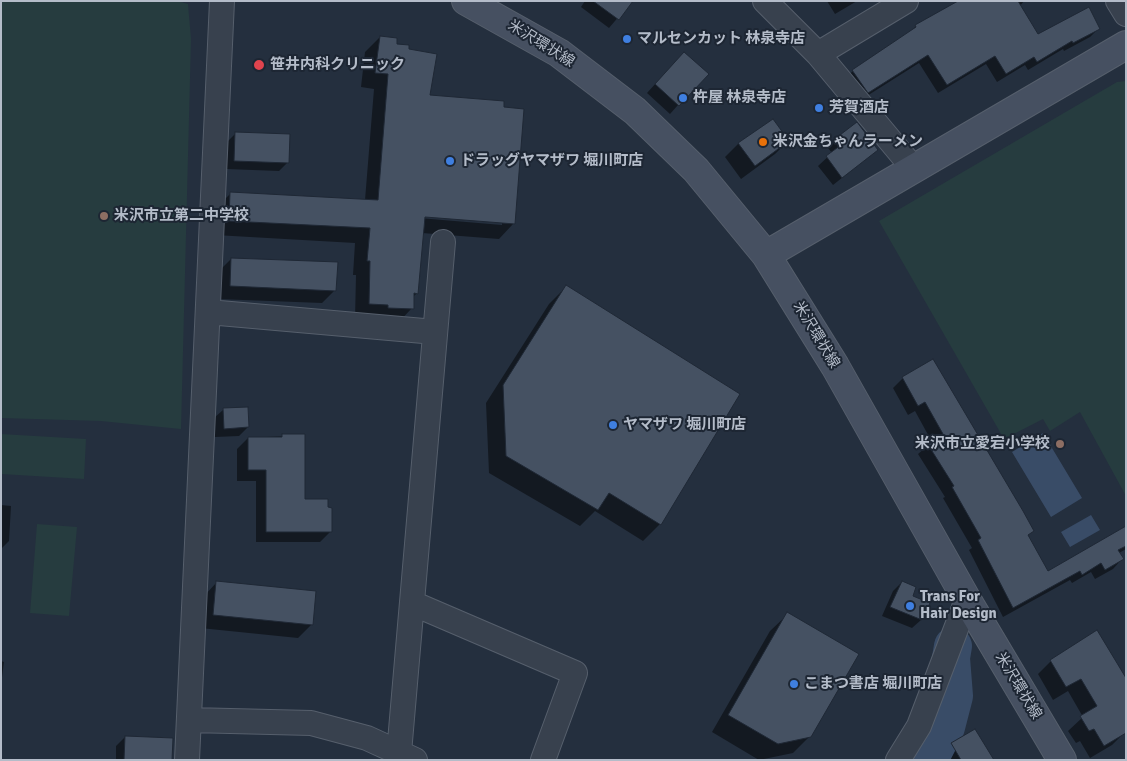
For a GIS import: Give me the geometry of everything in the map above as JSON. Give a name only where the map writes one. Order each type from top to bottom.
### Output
[{"type":"main road","name":"米沢環状線","points":[[466,1],[559,53],[635,110],[696,170],[766,255],[835,366],[967,600],[1062,760]]},
{"type":"main road","points":[[766,255],[1126,45]]},
{"type":"street","points":[[187,760],[222,1]]},
{"type":"street","points":[[765,1],[818,54],[914,169]]},
{"type":"street","points":[[818,54],[906,1]]},
{"type":"street","points":[[1118,1],[1126,14]]},
{"type":"street","points":[[190,720],[311,723],[367,738],[407,756],[412,603],[442,242]]},
{"type":"street","points":[[208,312],[435,332]]},
{"type":"street","points":[[898,760],[919,726],[967,600]]},
{"type":"street","points":[[412,603],[576,674],[544,760]]},
{"type":"green space","name":"米沢市立第二中学校","points":[[1,1],[177,1],[188,4],[191,39],[181,429],[101,421],[1,418]]},
{"type":"green space","name":"米沢市立愛宕小学校","points":[[1126,81],[1126,496],[1080,412],[1050,431],[1043,419],[1004,439],[879,221],[1117,82]]},
{"type":"green space","points":[[1,434],[86,439],[84,479],[1,474]]},
{"type":"green space","points":[[37,524],[77,527],[69,616],[30,613]]},
{"type":"water","points":[[1043,433],[1082,498],[1051,517],[1012,452]]},
{"type":"water","points":[[1091,515],[1100,530],[1070,547],[1061,532]]},
{"type":"building","points":[[593,1],[633,1],[619,20]]},
{"type":"building","points":[[958,1],[1018,1],[1038,34],[1089,7],[1100,29],[1073,43],[1072,41],[1037,62],[1034,57],[1006,74],[995,56],[947,85],[928,55],[868,93],[852,70],[916,27],[915,25]]},
{"type":"building","points":[[380,36],[397,38],[397,44],[409,45],[409,49],[437,54],[430,95],[504,101],[504,107],[524,109],[515,224],[425,217],[418,294],[414,293],[414,309],[388,308],[388,305],[369,304],[370,261],[367,261],[370,228],[229,221],[230,192],[378,200],[388,74],[375,73]]},
{"type":"building","points":[[684,52],[709,74],[679,106],[655,84]]},
{"type":"building","name":"米沢金ちゃんラーメン","points":[[773,119],[789,141],[755,166],[738,143]]},
{"type":"building","points":[[857,122],[878,150],[842,178],[826,156],[841,145],[836,138]]},
{"type":"building","points":[[235,132],[290,134],[289,163],[234,161]]},
{"type":"building","points":[[231,258],[338,262],[336,291],[230,286]]},
{"type":"building","name":"ヤマザワ 堀川町店","points":[[566,285],[740,394],[661,525],[609,493],[598,510],[506,456],[503,385]]},
{"type":"building","points":[[933,359],[1034,531],[1028,535],[1048,571],[1126,526],[1126,546],[1118,550],[1124,559],[1105,570],[1101,563],[1082,575],[1080,571],[1013,608],[978,540],[981,538],[952,487],[954,486],[927,443],[943,434],[925,402],[918,406],[902,377]]},
{"type":"building","points":[[248,407],[249,427],[224,429],[223,408]]},
{"type":"building","points":[[282,434],[305,434],[305,499],[328,499],[328,507],[332,508],[332,532],[266,532],[266,470],[248,470],[248,437],[282,437]]},
{"type":"building","points":[[216,581],[316,591],[313,625],[213,615]]},
{"type":"building","points":[[902,581],[916,587],[913,596],[930,603],[922,620],[890,607]]},
{"type":"building","name":"こまつ書店 堀川町店","points":[[787,612],[859,654],[811,737],[778,744],[728,715]]},
{"type":"building","points":[[1097,630],[1126,678],[1126,733],[1104,746],[1094,729],[1089,731],[1080,716],[1097,706],[1081,679],[1066,687],[1050,660]]},
{"type":"building","points":[[975,729],[994,760],[961,760],[951,743]]},
{"type":"building","points":[[125,736],[173,738],[172,760],[124,760]]},
{"type":"waterway","points":[[929,760],[946,727],[954,696],[951,658],[953,646]]},
{"type":"place","name":"マルセンカット 林泉寺店","points":[[627,39]]},
{"type":"place","name":"笹井内科クリニック","points":[[259,65]]},
{"type":"place","name":"杵屋 林泉寺店","points":[[683,98]]},
{"type":"place","name":"芳賀酒店","points":[[819,108]]},
{"type":"place","name":"米沢金ちゃんラーメン","points":[[763,142]]},
{"type":"place","name":"ドラッグヤマザワ 堀川町店","points":[[450,161]]},
{"type":"place","name":"米沢市立第二中学校","points":[[104,216]]},
{"type":"place","name":"ヤマザワ 堀川町店","points":[[613,425]]},
{"type":"place","name":"米沢市立愛宕小学校","points":[[1060,444]]},
{"type":"place","name":"Trans For Hair Design","points":[[910,606]]},
{"type":"place","name":"こまつ書店 堀川町店","points":[[794,684]]}]
